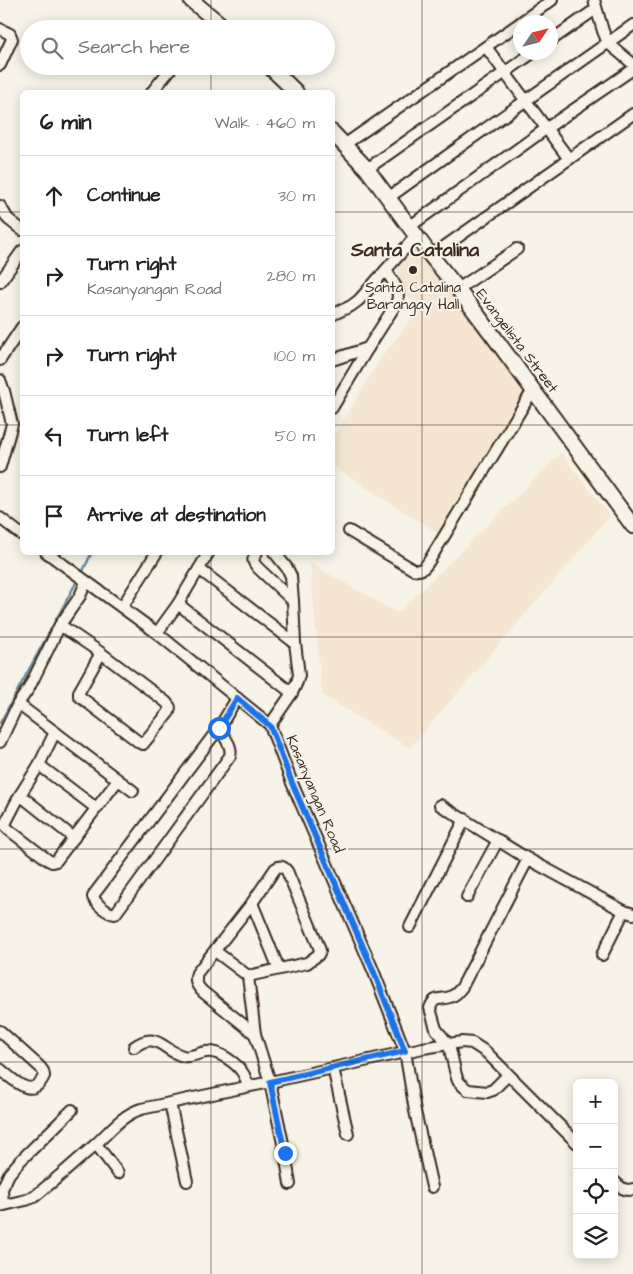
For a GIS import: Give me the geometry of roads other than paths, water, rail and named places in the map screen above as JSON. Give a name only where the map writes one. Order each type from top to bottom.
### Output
[{"type":"main road","points":[[191,0],[206,20]]},
{"type":"main road","points":[[278,75],[294,90]]},
{"type":"main road","name":"Evangelista Street","points":[[335,135],[367,169],[633,526]]},
{"type":"street","points":[[532,15],[552,0]]},
{"type":"street","points":[[558,34],[595,4],[608,43],[633,64]]},
{"type":"street","points":[[388,198],[633,25]]},
{"type":"street","points":[[344,145],[513,28]]},
{"type":"street","points":[[0,29],[10,34],[12,39],[0,65]]},
{"type":"street","points":[[486,47],[569,159]]},
{"type":"street","points":[[367,169],[523,60]]},
{"type":"street","points":[[335,314],[359,300],[386,270],[413,231],[547,128],[633,69]]},
{"type":"street","points":[[154,90],[166,75]]},
{"type":"street","points":[[431,256],[633,114]]},
{"type":"street","points":[[0,206],[8,218],[20,228]]},
{"type":"street","points":[[458,289],[517,249]]},
{"type":"street","points":[[0,282],[20,255]]},
{"type":"street","points":[[335,403],[399,297],[399,293],[386,270]]},
{"type":"street","points":[[0,360],[20,330]]},
{"type":"street","points":[[335,359],[368,348]]},
{"type":"street","points":[[0,380],[12,424],[0,467]]},
{"type":"street","points":[[348,531],[414,570],[419,571],[423,569],[430,561],[533,390]]},
{"type":"street","points":[[0,518],[20,533]]},
{"type":"street","name":"Kasanyangan Road","points":[[50,555],[157,633],[270,726],[292,783],[373,970],[405,1051],[415,1111],[432,1187]]},
{"type":"street","points":[[122,607],[155,555]]},
{"type":"street","points":[[157,633],[178,604],[207,555]]},
{"type":"street","points":[[255,555],[253,562],[293,601]]},
{"type":"street","points":[[270,726],[292,693],[299,675],[290,573],[276,555]]},
{"type":"street","points":[[199,569],[295,644]]},
{"type":"street","points":[[0,742],[18,704],[29,688],[60,626],[80,596],[86,582]]},
{"type":"street","points":[[178,604],[292,693]]},
{"type":"street","points":[[60,626],[101,653],[170,707],[169,712],[144,744],[140,743],[78,696],[101,653]]},
{"type":"street","points":[[219,728],[231,748],[230,756],[118,910],[115,914],[112,914],[95,901],[93,897],[95,893],[219,728],[237,698]]},
{"type":"street","points":[[18,704],[133,791]]},
{"type":"street","points":[[55,732],[6,822],[5,826],[8,830],[48,860],[56,861],[118,780]]},
{"type":"street","points":[[38,765],[96,808]]},
{"type":"street","points":[[20,795],[74,838]]},
{"type":"street","points":[[440,805],[528,858],[629,913],[602,955]]},
{"type":"street","points":[[410,927],[465,820]]},
{"type":"street","points":[[467,897],[498,840]]},
{"type":"street","points":[[508,1074],[493,1090],[488,1092],[468,1090],[463,1086],[458,1081],[450,1045],[436,1028],[430,1008],[434,1000],[452,997],[462,987],[528,858]]},
{"type":"street","points":[[248,976],[307,963],[318,955],[320,951],[284,867],[275,869],[252,903],[195,978],[196,984],[203,992],[255,1034]]},
{"type":"street","points":[[252,903],[279,969]]},
{"type":"street","points":[[215,950],[248,976],[255,1034],[270,1082],[290,1184]]},
{"type":"street","points":[[0,1031],[40,1067],[44,1076],[37,1086],[28,1089],[0,1069]]},
{"type":"street","points":[[134,1047],[146,1040],[154,1041],[181,1056],[187,1057],[214,1052],[226,1058],[240,1069],[248,1086]]},
{"type":"street","points":[[72,1110],[9,1174],[2,1189],[2,1206],[34,1197],[96,1144],[122,1118],[132,1112],[405,1051],[462,1042],[472,1043],[486,1052],[573,1139]]},
{"type":"street","points":[[334,1068],[348,1134]]},
{"type":"street","points":[[170,1103],[187,1181]]},
{"type":"street","points":[[96,1144],[118,1173]]},
{"type":"street","points":[[618,1184],[624,1189],[633,1189]]},
{"type":"waterway","points":[[83,571],[91,555]]},
{"type":"waterway","points":[[0,723],[77,581]]},
{"type":"place","name":"Santa Catalina Barangay Hall","points":[[413,270]]},
{"type":"district","name":"Santa Catalina","points":[[415,250]]}]
